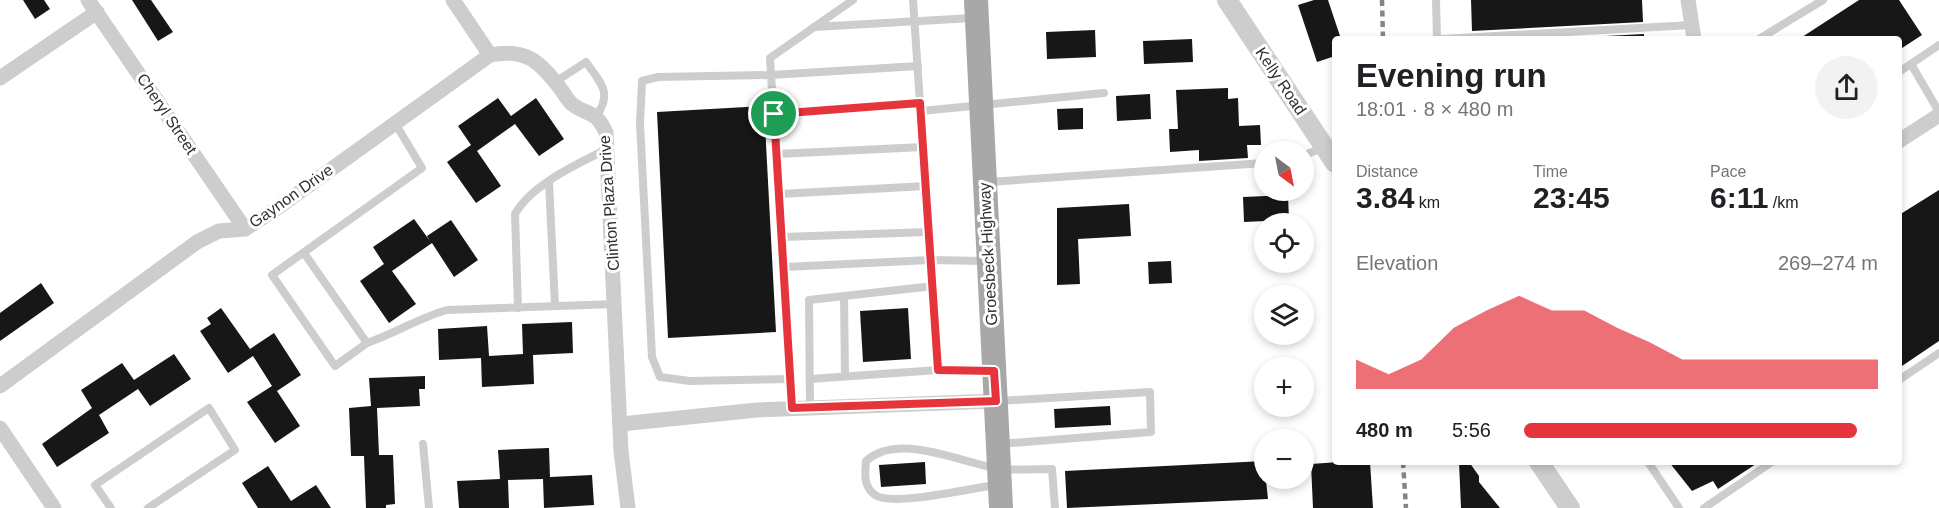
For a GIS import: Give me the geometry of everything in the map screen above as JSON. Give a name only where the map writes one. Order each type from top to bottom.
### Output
[{"type":"main road","name":"Groesbeck Highway","points":[[977,9],[1001,508]]},
{"type":"street","points":[[453,0],[490,56]]},
{"type":"street","name":"Kelly Road","points":[[1227,0],[1330,155]]},
{"type":"street","points":[[1688,0],[1693,32]]},
{"type":"street","points":[[0,78],[93,6]]},
{"type":"street","name":"Cheryl Street","points":[[93,6],[245,229]]},
{"type":"street","name":"Clinton Plaza Drive","points":[[490,56],[507,52],[531,58],[543,66],[572,104],[596,117],[606,133],[621,424],[628,508]]},
{"type":"street","name":"Gaynon Drive","points":[[0,386],[197,242],[219,231],[245,229],[490,56]]},
{"type":"street","points":[[1902,139],[1939,114]]},
{"type":"street","points":[[621,424],[792,408],[996,401]]},
{"type":"street","points":[[0,428],[54,508]]},
{"type":"street","points":[[1541,465],[1570,508]]},
{"type":"lane","points":[[792,408],[785,267],[770,58],[853,0]]},
{"type":"lane","points":[[913,0],[938,370]]},
{"type":"lane","points":[[1436,0],[1437,36]]},
{"type":"lane","points":[[1764,36],[1823,0]]},
{"type":"lane","points":[[814,27],[915,23],[977,9]]},
{"type":"lane","points":[[1550,36],[1693,32]]},
{"type":"lane","points":[[1902,70],[1939,45]]},
{"type":"lane","points":[[555,82],[586,62],[605,88],[604,104],[596,117]]},
{"type":"lane","points":[[1911,64],[1939,114]]},
{"type":"lane","points":[[791,379],[690,381],[660,377],[652,357],[640,123],[642,81],[658,76],[771,75],[918,66]]},
{"type":"lane","points":[[774,114],[921,107],[981,107],[1104,93]]},
{"type":"lane","points":[[395,123],[422,168],[272,275],[335,366],[367,343],[391,335],[422,318],[447,310],[615,304]]},
{"type":"lane","points":[[777,154],[923,147]]},
{"type":"lane","points":[[518,308],[515,214],[521,202],[570,167],[608,149]]},
{"type":"lane","points":[[1314,155],[1330,155]]},
{"type":"lane","points":[[985,182],[1254,165]]},
{"type":"lane","points":[[549,182],[555,306]]},
{"type":"lane","points":[[780,194],[926,186]]},
{"type":"lane","points":[[783,237],[928,232]]},
{"type":"lane","points":[[304,253],[367,343]]},
{"type":"lane","points":[[785,267],[930,260],[988,261]]},
{"type":"lane","points":[[810,408],[809,300],[933,286]]},
{"type":"lane","points":[[844,296],[845,376]]},
{"type":"lane","points":[[1902,378],[1939,353]]},
{"type":"lane","points":[[810,379],[938,370],[994,371]]},
{"type":"lane","points":[[996,401],[1150,392],[1151,432],[998,444]]},
{"type":"lane","points":[[111,508],[95,485],[209,408],[236,450],[148,508]]},
{"type":"lane","points":[[423,444],[429,508]]},
{"type":"lane","points":[[999,476],[959,456],[911,449],[876,452],[866,461],[864,482],[873,494],[885,500],[915,498],[999,476],[1052,469],[1055,508]]},
{"type":"lane","points":[[1650,465],[1679,508]]},
{"type":"lane","points":[[1704,508],[1768,465]]},
{"type":"building","points":[[23,0],[44,0],[50,9],[35,19]]},
{"type":"building","points":[[132,0],[151,0],[173,32],[158,41]]},
{"type":"building","points":[[1314,0],[1328,0],[1340,36],[1332,36],[1332,57],[1317,62],[1298,5]]},
{"type":"building","points":[[1471,0],[1642,0],[1643,22],[1472,31]]},
{"type":"building","points":[[1859,0],[1899,0],[1922,35],[1902,48],[1902,36],[1804,36]]},
{"type":"building","points":[[1095,30],[1096,57],[1047,59],[1046,32]]},
{"type":"building","points":[[1644,34],[1644,36],[1606,36]]},
{"type":"building","points":[[1192,39],[1193,62],[1144,64],[1143,41]]},
{"type":"building","points":[[1228,88],[1228,99],[1238,98],[1239,126],[1260,125],[1261,141],[1254,141],[1254,145],[1247,145],[1248,158],[1199,161],[1199,150],[1170,152],[1169,129],[1178,129],[1176,90]]},
{"type":"building","points":[[1150,94],[1151,119],[1117,121],[1116,96]]},
{"type":"building","points":[[498,98],[511,116],[536,98],[564,139],[539,156],[515,124],[477,151],[501,186],[476,203],[447,162],[471,145],[458,126]]},
{"type":"building","points":[[764,106],[776,332],[668,338],[657,112]]},
{"type":"building","points":[[1083,108],[1083,129],[1058,130],[1057,109]]},
{"type":"building","points":[[1939,190],[1939,341],[1902,366],[1902,213]]},
{"type":"building","points":[[1243,197],[1254,197],[1254,201],[1288,201],[1289,213],[1254,213],[1254,222],[1244,222]]},
{"type":"building","points":[[1129,204],[1131,236],[1078,239],[1080,284],[1057,285],[1057,208]]},
{"type":"building","points":[[414,219],[430,241],[427,236],[451,220],[478,260],[454,277],[432,243],[392,271],[416,304],[389,323],[360,281],[384,264],[373,247]]},
{"type":"building","points":[[1171,261],[1172,283],[1149,284],[1148,262]]},
{"type":"building","points":[[41,283],[54,303],[0,341],[0,313]]},
{"type":"building","points":[[221,308],[250,349],[274,333],[301,375],[277,391],[300,426],[275,443],[247,402],[272,386],[253,356],[228,373],[200,331],[211,324],[207,318]]},
{"type":"building","points":[[908,308],[911,359],[863,362],[860,311]]},
{"type":"building","points":[[572,322],[573,353],[533,355],[534,384],[482,387],[481,358],[439,360],[438,329],[487,326],[489,356],[523,354],[522,324]]},
{"type":"building","points":[[174,354],[191,379],[150,406],[138,389],[99,415],[109,433],[57,467],[42,444],[92,408],[81,390],[122,363],[134,380]]},
{"type":"building","points":[[425,376],[425,389],[419,389],[420,406],[377,408],[379,455],[393,455],[395,504],[386,505],[386,508],[366,508],[364,456],[351,456],[349,408],[371,406],[369,378]]},
{"type":"building","points":[[1110,406],[1111,425],[1055,428],[1054,409]]},
{"type":"building","points":[[549,448],[550,477],[592,475],[594,505],[544,508],[543,479],[508,480],[509,508],[459,508],[457,481],[500,479],[498,450]]},
{"type":"building","points":[[925,462],[926,484],[881,487],[879,465]]},
{"type":"building","points":[[1254,462],[1254,489],[1267,489],[1268,499],[1067,508],[1065,471]]},
{"type":"building","points":[[1314,464],[1370,465],[1373,508],[1313,508]]},
{"type":"building","points":[[1459,465],[1471,465],[1479,476],[1479,482],[1500,508],[1461,508]]},
{"type":"building","points":[[1671,465],[1754,465],[1718,489],[1713,481],[1692,491]]},
{"type":"building","points":[[268,466],[291,501],[316,485],[331,508],[258,508],[242,483]]},
{"type":"railway","points":[[1382,0],[1383,36]]},
{"type":"railway","points":[[1403,465],[1406,508]]},
{"type":"route","points":[[920,103],[938,370],[994,371],[996,401],[792,408],[788,307],[774,114],[920,103]]}]
